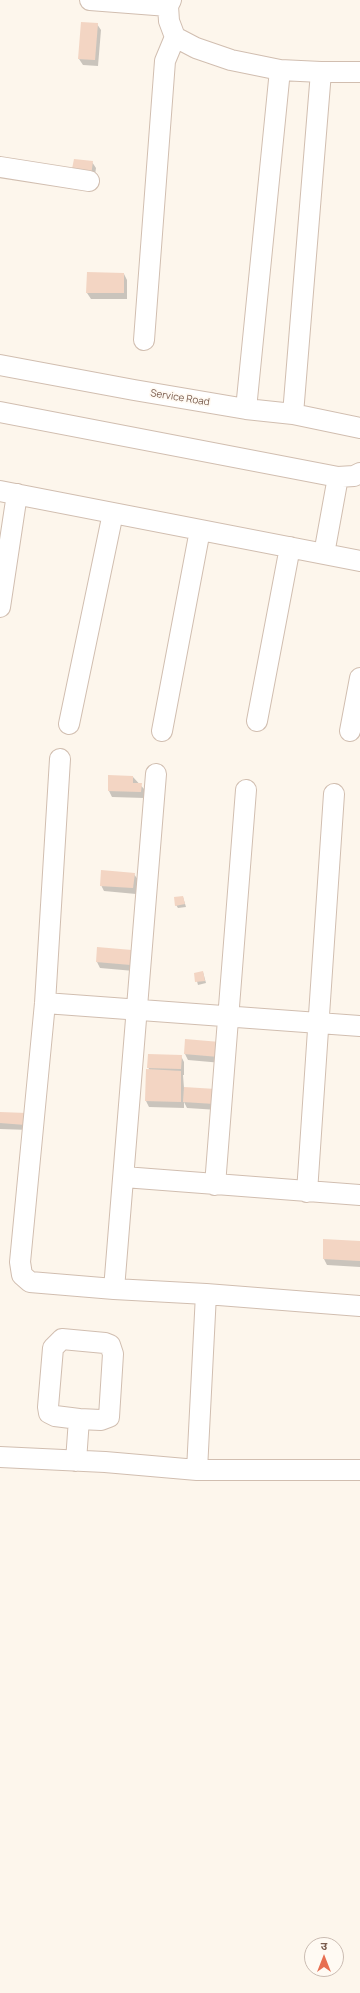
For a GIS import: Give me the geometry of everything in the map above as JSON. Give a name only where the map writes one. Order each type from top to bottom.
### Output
[{"type":"street","points":[[90,0],[170,3],[169,21],[175,37],[196,48],[231,60],[280,70],[360,72]]},
{"type":"street","points":[[144,340],[165,61],[175,37]]},
{"type":"street","points":[[246,409],[280,70]]},
{"type":"street","points":[[293,414],[321,72]]},
{"type":"street","points":[[0,167],[89,181]]},
{"type":"street","name":"Service Road","points":[[0,364],[134,390],[246,409],[293,414],[360,428]]},
{"type":"street","points":[[0,412],[338,477],[354,476],[360,473]]},
{"type":"street","points":[[324,554],[338,477]]},
{"type":"street","points":[[0,607],[9,492],[360,561]]},
{"type":"street","points":[[69,724],[113,513]]},
{"type":"street","points":[[162,731],[200,530]]},
{"type":"street","points":[[257,722],[290,547]]},
{"type":"street","points":[[350,730],[360,678]]},
{"type":"street","points":[[60,759],[45,1003],[20,1262],[22,1275],[30,1282],[360,1306]]},
{"type":"street","points":[[114,1289],[156,774]]},
{"type":"street","points":[[215,1184],[246,790]]},
{"type":"street","points":[[307,1192],[334,794]]},
{"type":"street","points":[[45,1003],[228,1015],[360,1026]]},
{"type":"street","points":[[124,1177],[360,1195]]},
{"type":"street","points":[[197,1470],[206,1294]]},
{"type":"street","points":[[62,1339],[105,1343],[110,1345],[113,1354],[109,1417],[101,1420],[79,1419],[55,1416],[49,1413],[48,1407],[53,1348],[62,1339]]},
{"type":"street","points":[[76,1460],[79,1419]]},
{"type":"street","points":[[0,1457],[76,1460],[197,1470],[360,1470]]},
{"type":"building","points":[[81,22],[98,23],[95,60],[78,59]]},
{"type":"building","points":[[74,159],[93,161],[91,176],[71,174]]},
{"type":"building","points":[[87,272],[124,273],[124,293],[86,293]]},
{"type":"building","points":[[108,775],[133,776],[133,783],[142,783],[141,792],[108,791]]},
{"type":"building","points":[[101,870],[135,873],[133,888],[100,886]]},
{"type":"building","points":[[183,896],[185,904],[175,906],[174,897]]},
{"type":"building","points":[[97,947],[132,950],[131,965],[96,962]]},
{"type":"building","points":[[203,971],[205,981],[195,982],[194,973]]},
{"type":"building","points":[[185,1039],[220,1042],[219,1057],[184,1054]]},
{"type":"building","points":[[148,1054],[182,1055],[181,1069],[147,1068]]},
{"type":"building","points":[[146,1069],[181,1071],[181,1102],[145,1101]]},
{"type":"building","points":[[184,1087],[216,1089],[215,1104],[183,1102]]},
{"type":"building","points":[[0,1112],[27,1113],[26,1125],[0,1123]]},
{"type":"building","points":[[323,1239],[360,1241],[360,1261],[323,1259]]}]
